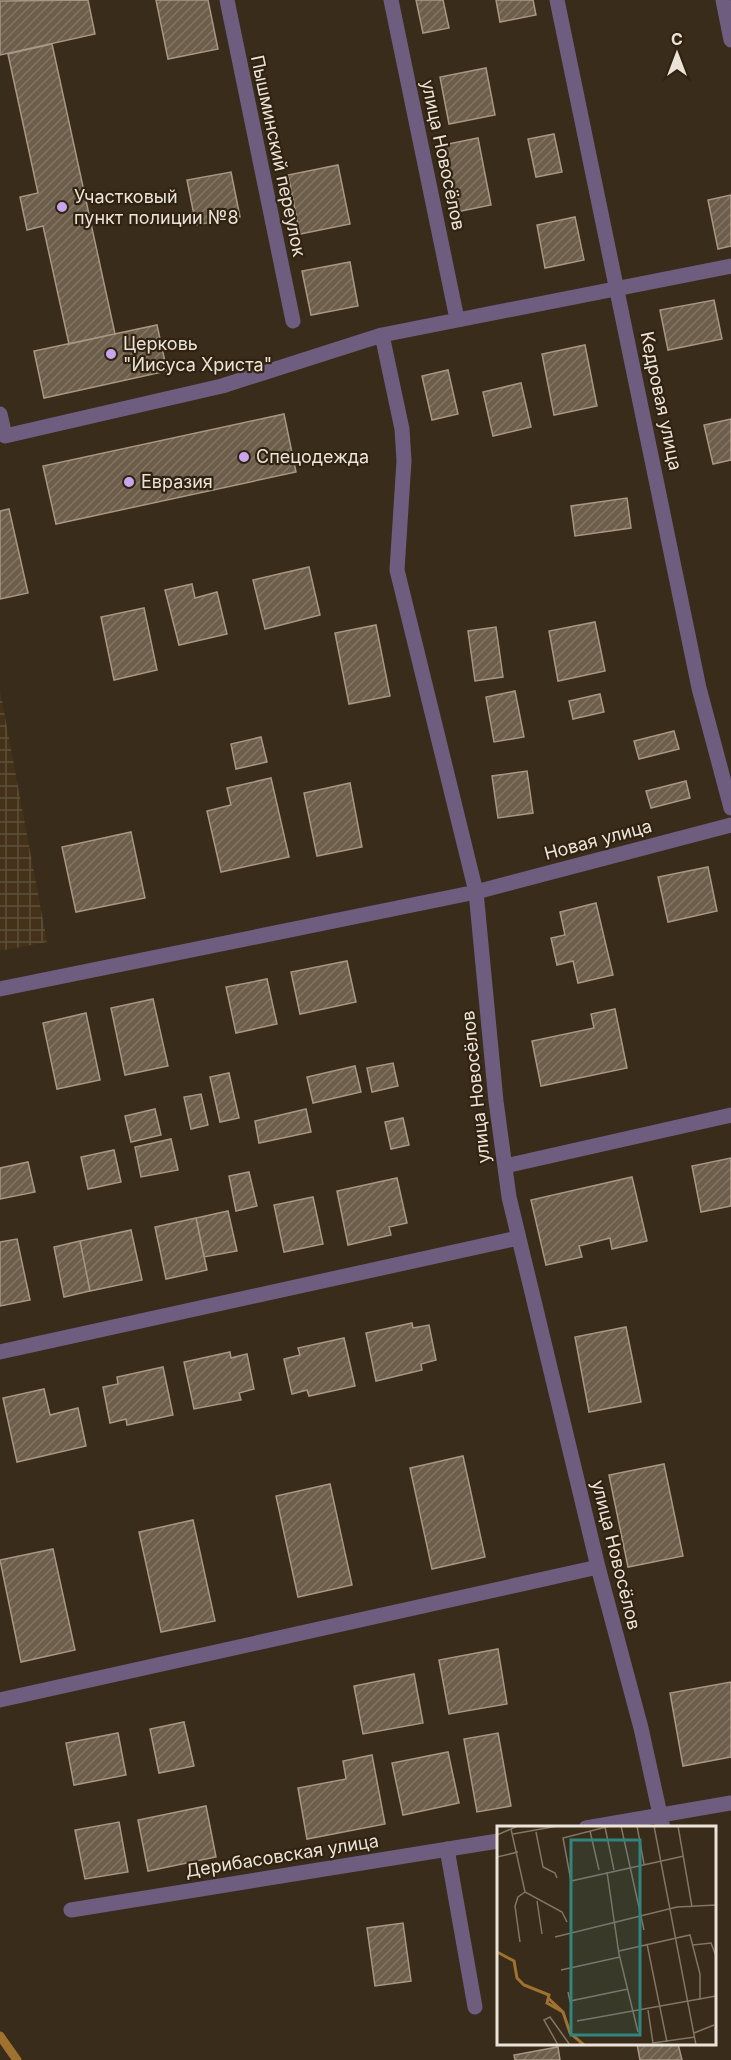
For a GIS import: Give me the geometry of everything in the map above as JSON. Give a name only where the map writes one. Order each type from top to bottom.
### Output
[{"type":"street","name":"Пышминский переулок","points":[[226,0],[293,321]]},
{"type":"street","name":"улица Новосёлов","points":[[391,0],[457,319]]},
{"type":"street","name":"Кедровая улица","points":[[557,0],[699,688],[731,808]]},
{"type":"street","points":[[723,0],[731,40]]},
{"type":"street","points":[[0,414],[5,436],[222,386],[382,336],[457,319],[731,266]]},
{"type":"street","name":"улица Новосёлов","points":[[382,336],[402,429],[404,461],[397,570],[476,892],[505,1166],[518,1238],[598,1567],[641,1728],[662,1822]]},
{"type":"street","name":"Новая улица","points":[[0,989],[476,892],[731,825]]},
{"type":"street","points":[[505,1166],[731,1115]]},
{"type":"street","points":[[0,1352],[518,1238]]},
{"type":"street","points":[[0,1700],[598,1567]]},
{"type":"street","points":[[601,1826],[662,1822],[731,1803]]},
{"type":"street","name":"Дерибасовская улица","points":[[71,1910],[497,1841]]},
{"type":"street","points":[[447,1849],[476,2007]]},
{"type":"shaded area","points":[[0,690],[47,942],[0,951]]},
{"type":"building","points":[[88,0],[95,34],[0,55],[0,1]]},
{"type":"building","points":[[156,0],[208,0],[218,49],[168,59]]},
{"type":"building","points":[[416,0],[443,0],[449,28],[423,33]]},
{"type":"building","points":[[496,0],[533,0],[536,15],[500,22]]},
{"type":"building","points":[[52,44],[115,334],[69,344],[43,226],[27,230],[20,197],[38,193],[8,54]]},
{"type":"building","points":[[486,68],[495,115],[449,124],[440,77]]},
{"type":"building","points":[[554,134],[562,172],[536,177],[528,139]]},
{"type":"building","points":[[478,138],[491,205],[456,212],[443,145]]},
{"type":"building","points":[[338,165],[350,224],[300,234],[288,175]]},
{"type":"building","points":[[231,172],[240,217],[196,225],[187,180]]},
{"type":"building","points":[[731,195],[731,246],[718,249],[708,200]]},
{"type":"building","points":[[575,217],[584,260],[545,268],[537,225]]},
{"type":"building","points":[[350,262],[358,306],[311,315],[302,271]]},
{"type":"building","points":[[714,300],[722,339],[668,350],[660,310]]},
{"type":"building","points":[[157,325],[167,371],[44,398],[34,351]]},
{"type":"building","points":[[585,345],[597,406],[554,415],[542,354]]},
{"type":"building","points":[[448,370],[458,414],[432,420],[422,376]]},
{"type":"building","points":[[521,383],[531,427],[493,436],[483,392]]},
{"type":"building","points":[[284,414],[296,472],[56,524],[43,466]]},
{"type":"building","points":[[731,419],[731,460],[713,464],[704,425]]},
{"type":"building","points":[[627,498],[631,528],[575,536],[571,506]]},
{"type":"building","points":[[9,509],[28,593],[0,599],[0,511]]},
{"type":"building","points":[[309,567],[320,615],[265,629],[253,580]]},
{"type":"building","points":[[192,584],[195,598],[217,592],[227,634],[179,645],[165,590]]},
{"type":"building","points":[[144,608],[157,670],[114,680],[101,617]]},
{"type":"building","points":[[595,622],[605,671],[558,681],[549,631]]},
{"type":"building","points":[[376,625],[390,696],[349,704],[335,633]]},
{"type":"building","points":[[496,627],[503,677],[475,681],[468,631]]},
{"type":"building","points":[[515,691],[524,737],[494,742],[486,697]]},
{"type":"building","points":[[600,694],[604,712],[573,719],[569,701]]},
{"type":"building","points":[[674,731],[679,749],[639,759],[634,741]]},
{"type":"building","points":[[261,737],[267,762],[236,769],[231,744]]},
{"type":"building","points":[[527,771],[533,813],[498,818],[492,776]]},
{"type":"building","points":[[271,778],[289,857],[221,872],[207,811],[231,805],[227,788]]},
{"type":"building","points":[[686,781],[690,798],[651,808],[646,791]]},
{"type":"building","points":[[350,783],[362,847],[317,856],[304,793]]},
{"type":"building","points":[[131,832],[145,898],[76,912],[62,847]]},
{"type":"building","points":[[708,867],[717,911],[668,922],[658,877]]},
{"type":"building","points":[[596,903],[613,975],[578,983],[573,961],[557,965],[551,938],[565,935],[560,912]]},
{"type":"building","points":[[347,961],[356,1002],[300,1014],[291,972]]},
{"type":"building","points":[[267,979],[277,1024],[236,1033],[226,987]]},
{"type":"building","points":[[153,999],[168,1066],[125,1075],[111,1008]]},
{"type":"building","points":[[615,1009],[627,1068],[541,1086],[532,1041],[594,1028],[591,1014]]},
{"type":"building","points":[[86,1013],[100,1080],[57,1089],[43,1023]]},
{"type":"building","points":[[393,1063],[398,1086],[372,1092],[367,1068]]},
{"type":"building","points":[[355,1066],[361,1092],[313,1103],[307,1077]]},
{"type":"building","points":[[229,1073],[239,1118],[220,1122],[210,1077]]},
{"type":"building","points":[[201,1094],[208,1125],[191,1129],[184,1097]]},
{"type":"building","points":[[155,1109],[161,1135],[131,1142],[125,1116]]},
{"type":"building","points":[[306,1109],[311,1132],[259,1143],[255,1121]]},
{"type":"building","points":[[403,1118],[409,1145],[391,1149],[385,1122]]},
{"type":"building","points":[[171,1139],[178,1170],[141,1177],[135,1147]]},
{"type":"building","points":[[114,1150],[121,1182],[88,1189],[81,1157]]},
{"type":"building","points":[[731,1158],[731,1206],[701,1212],[692,1166]]},
{"type":"building","points":[[28,1162],[35,1192],[0,1199],[0,1168]]},
{"type":"building","points":[[249,1172],[257,1206],[236,1211],[229,1176]]},
{"type":"building","points":[[632,1177],[647,1241],[612,1249],[610,1238],[579,1246],[582,1257],[546,1265],[531,1200]]},
{"type":"building","points":[[397,1178],[407,1223],[389,1227],[391,1235],[348,1245],[337,1191]]},
{"type":"building","points":[[313,1197],[323,1244],[284,1252],[274,1205]]},
{"type":"building","points":[[228,1211],[237,1251],[204,1257],[196,1218]]},
{"type":"building","points":[[196,1218],[207,1270],[166,1279],[155,1227]]},
{"type":"building","points":[[131,1230],[142,1280],[90,1291],[80,1241]]},
{"type":"building","points":[[17,1239],[30,1300],[0,1306],[0,1242]]},
{"type":"building","points":[[80,1241],[90,1291],[64,1297],[54,1247]]},
{"type":"building","points":[[412,1323],[413,1328],[429,1325],[436,1360],[421,1364],[422,1370],[376,1381],[366,1333]]},
{"type":"building","points":[[626,1327],[641,1402],[589,1412],[575,1337]]},
{"type":"building","points":[[344,1338],[355,1386],[309,1396],[307,1390],[292,1394],[284,1359],[300,1355],[298,1348]]},
{"type":"building","points":[[230,1352],[231,1358],[247,1354],[254,1389],[239,1393],[241,1400],[194,1409],[184,1362]]},
{"type":"building","points":[[163,1367],[173,1415],[127,1425],[126,1419],[110,1423],[103,1387],[118,1384],[117,1377]]},
{"type":"building","points":[[44,1389],[50,1415],[78,1408],[86,1446],[17,1462],[3,1398]]},
{"type":"building","points":[[463,1456],[485,1557],[432,1569],[410,1468]]},
{"type":"building","points":[[664,1464],[683,1556],[628,1567],[609,1475]]},
{"type":"building","points":[[330,1484],[352,1585],[298,1597],[276,1496]]},
{"type":"building","points":[[193,1520],[215,1621],[161,1632],[139,1532]]},
{"type":"building","points":[[53,1549],[75,1650],[21,1662],[0,1560]]},
{"type":"building","points":[[498,1649],[507,1704],[449,1714],[439,1660]]},
{"type":"building","points":[[414,1674],[423,1723],[363,1734],[354,1686]]},
{"type":"building","points":[[731,1682],[731,1757],[683,1766],[670,1693]]},
{"type":"building","points":[[184,1722],[194,1766],[159,1773],[150,1729]]},
{"type":"building","points":[[118,1733],[126,1775],[74,1785],[66,1743]]},
{"type":"building","points":[[498,1733],[511,1806],[477,1812],[464,1739]]},
{"type":"building","points":[[448,1752],[459,1803],[403,1815],[392,1763]]},
{"type":"building","points":[[372,1755],[385,1824],[307,1839],[298,1788],[346,1779],[343,1761]]},
{"type":"building","points":[[206,1806],[216,1857],[148,1871],[138,1820]]},
{"type":"building","points":[[119,1822],[128,1872],[85,1879],[75,1830]]},
{"type":"building","points":[[403,1923],[411,1981],[375,1986],[367,1928]]},
{"type":"building","points":[[637,2045],[678,2045],[682,2060],[640,2060]]},
{"type":"building","points":[[558,2047],[560,2060],[515,2060],[514,2055]]},
{"type":"waterway","points":[[0,2036],[17,2060]]},
{"type":"place","name":"Участковый пункт полиции №8","points":[[62,207]]},
{"type":"place","name":"Церковь \"Иисуса Христа\"","points":[[111,354]]},
{"type":"place","name":"Спецодежда","points":[[244,457]]},
{"type":"place","name":"Евразия","points":[[129,482]]}]
